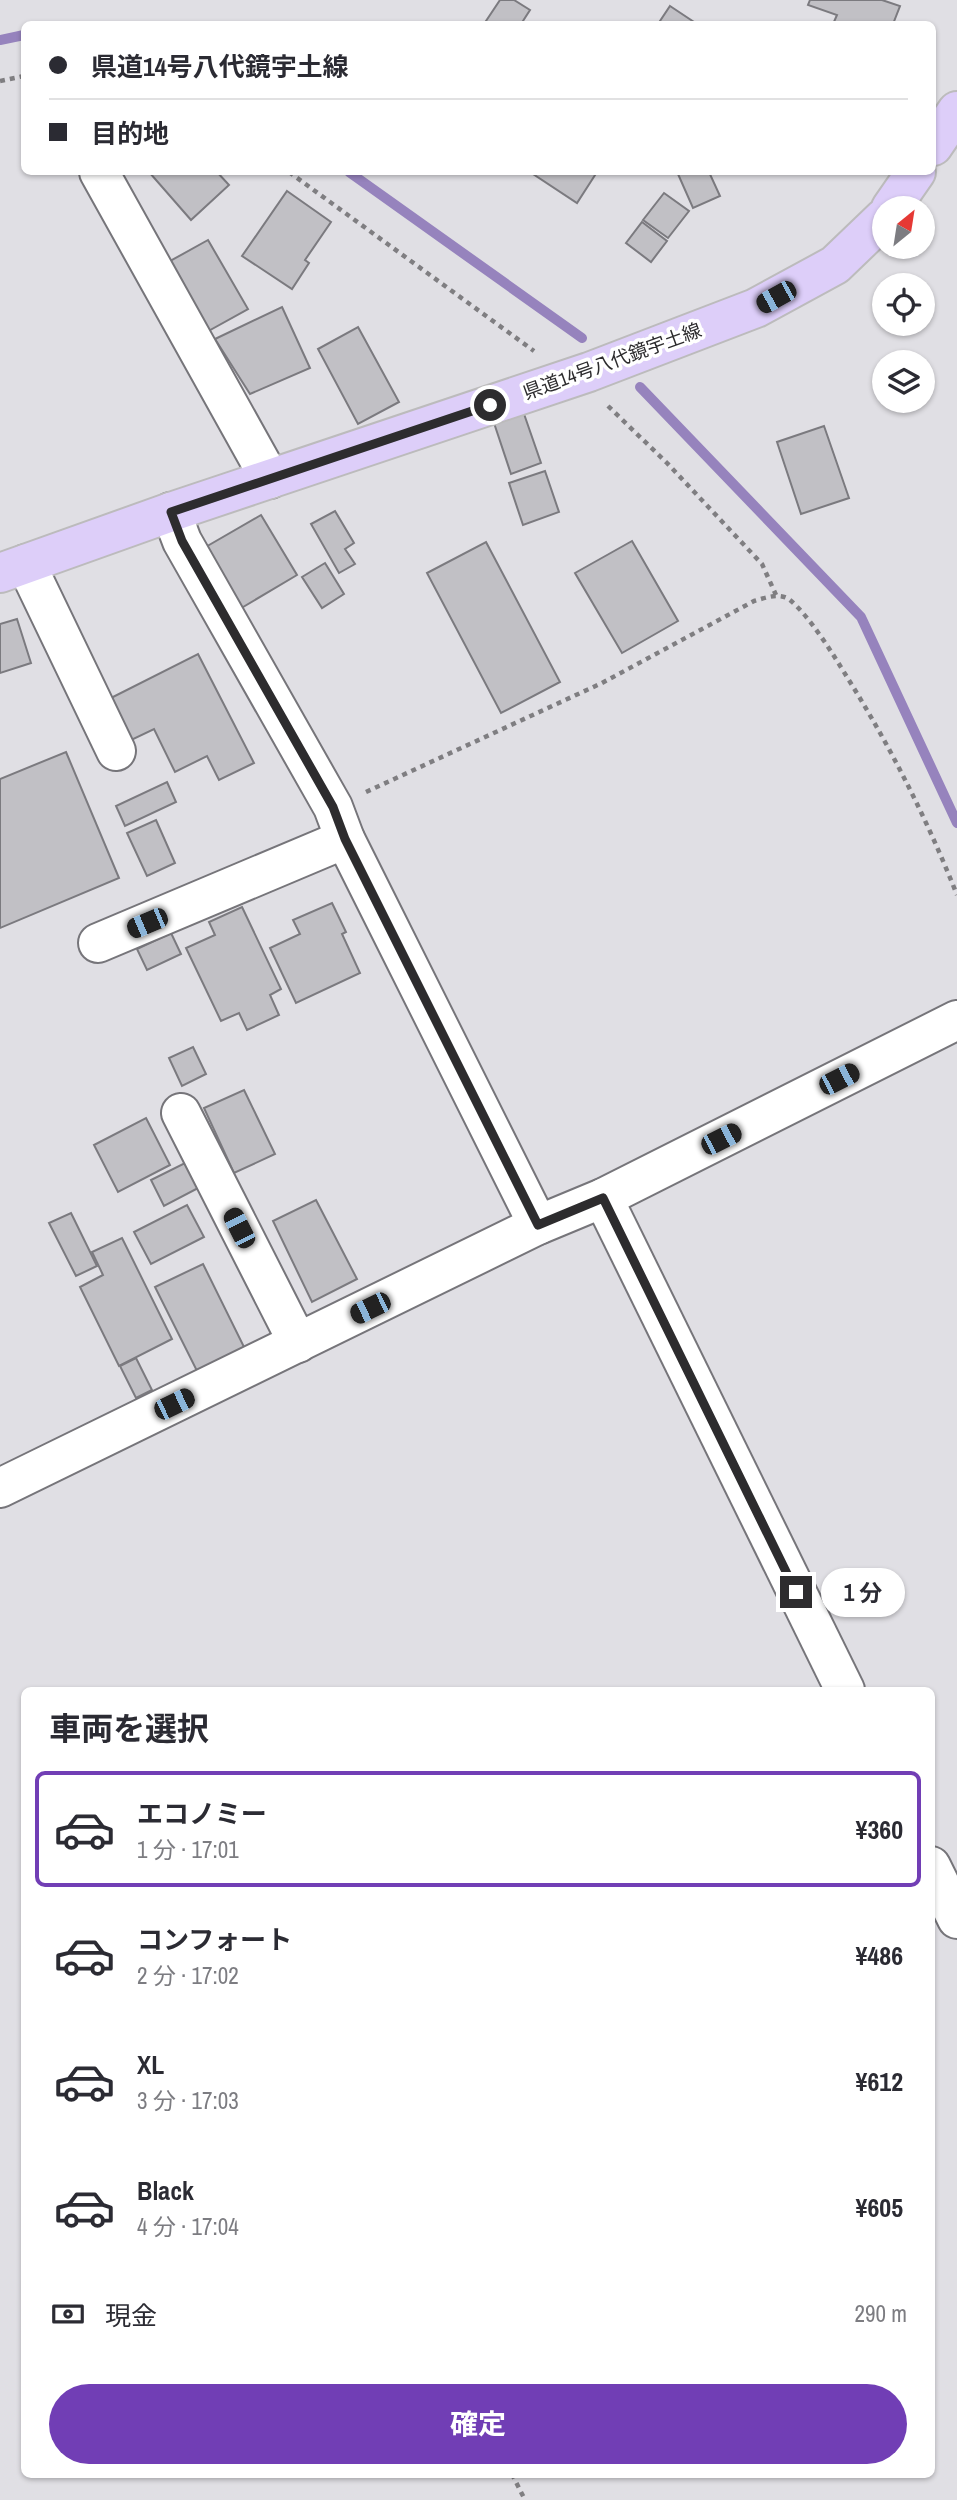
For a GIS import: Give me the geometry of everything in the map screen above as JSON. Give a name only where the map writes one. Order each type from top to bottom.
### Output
[{"type":"main road","points":[[936,142],[957,111]]},
{"type":"main road","points":[[899,196],[914,175]]},
{"type":"main road","name":"県道14号八代鏡宇土線","points":[[13,568],[576,376],[757,308],[835,265],[872,230]]},
{"type":"street","points":[[101,175],[270,479]]},
{"type":"street","points":[[171,512],[182,541],[339,823],[538,1225]]},
{"type":"street","points":[[13,568],[116,751]]},
{"type":"street","points":[[98,943],[339,823]]},
{"type":"street","points":[[0,1488],[538,1225],[603,1198],[957,1020]]},
{"type":"street","points":[[181,1113],[298,1343]]},
{"type":"street","points":[[603,1198],[844,1687]]},
{"type":"street","points":[[935,1874],[957,1919]]},
{"type":"path","points":[[0,81],[21,77]]},
{"type":"path","points":[[293,175],[539,354],[576,376],[667,463],[762,564],[776,596]]},
{"type":"path","points":[[339,823],[754,601],[776,596],[788,598],[829,647],[875,723],[936,842],[957,895]]},
{"type":"path","points":[[514,2478],[524,2500]]},
{"type":"building","points":[[500,0],[514,0],[530,10],[523,21],[486,21]]},
{"type":"building","points":[[810,0],[882,0],[900,6],[894,21],[834,21],[837,15],[808,5]]},
{"type":"building","points":[[670,6],[692,21],[660,21]]},
{"type":"building","points":[[152,175],[220,175],[229,185],[191,220]]},
{"type":"building","points":[[535,175],[595,175],[577,203]]},
{"type":"building","points":[[678,175],[710,175],[720,196],[693,208]]},
{"type":"building","points":[[287,191],[331,222],[305,260],[309,263],[292,289],[242,256]]},
{"type":"building","points":[[664,193],[689,211],[668,238],[643,220]]},
{"type":"building","points":[[642,222],[667,241],[651,262],[626,243]]},
{"type":"building","points":[[208,240],[248,309],[203,334],[163,265]]},
{"type":"building","points":[[282,307],[310,368],[250,394],[215,339]]},
{"type":"building","points":[[358,327],[399,402],[358,424],[318,349]]},
{"type":"building","points":[[523,411],[541,463],[511,474],[493,420]]},
{"type":"building","points":[[824,426],[849,498],[801,514],[777,442]]},
{"type":"building","points":[[545,471],[559,512],[523,525],[509,483]]},
{"type":"building","points":[[335,511],[354,543],[345,549],[355,564],[339,573],[311,524]]},
{"type":"building","points":[[261,515],[297,575],[233,613],[197,552]]},
{"type":"building","points":[[632,541],[678,621],[622,653],[575,573]]},
{"type":"building","points":[[486,542],[560,682],[501,713],[427,573]]},
{"type":"building","points":[[325,563],[344,594],[322,608],[302,577]]},
{"type":"building","points":[[17,619],[31,663],[0,673],[0,624]]},
{"type":"building","points":[[198,654],[254,763],[219,780],[207,756],[175,772],[154,729],[125,743],[103,702]]},
{"type":"building","points":[[66,752],[119,878],[0,928],[0,779]]},
{"type":"building","points":[[167,782],[176,802],[125,826],[116,806]]},
{"type":"building","points":[[156,820],[175,863],[147,876],[127,833]]},
{"type":"building","points":[[332,903],[346,932],[342,934],[360,973],[296,1003],[270,948],[300,934],[293,920]]},
{"type":"building","points":[[242,907],[281,989],[270,995],[279,1015],[247,1030],[239,1013],[221,1021],[186,948],[215,935],[209,922]]},
{"type":"building","points":[[171,933],[181,954],[147,970],[137,949]]},
{"type":"building","points":[[193,1047],[206,1074],[182,1086],[169,1058]]},
{"type":"building","points":[[244,1090],[275,1154],[234,1173],[204,1108]]},
{"type":"building","points":[[146,1118],[170,1165],[118,1192],[94,1145]]},
{"type":"building","points":[[189,1161],[202,1186],[164,1206],[151,1180]]},
{"type":"building","points":[[316,1200],[357,1279],[312,1302],[273,1221]]},
{"type":"building","points":[[187,1205],[204,1237],[151,1264],[134,1232]]},
{"type":"building","points":[[71,1213],[97,1266],[76,1276],[49,1223]]},
{"type":"building","points":[[122,1238],[172,1339],[119,1366],[80,1287],[103,1275],[92,1252]]},
{"type":"building","points":[[203,1264],[246,1351],[199,1375],[155,1287]]},
{"type":"building","points":[[136,1358],[152,1390],[136,1398],[120,1366]]},
{"type":"waterway","points":[[0,40],[21,36]]},
{"type":"waterway","points":[[353,175],[582,338]]},
{"type":"waterway","points":[[640,387],[861,617],[957,823]]},
{"type":"route","points":[[490,405],[171,512],[182,541],[333,807],[345,839],[538,1225],[603,1198],[796,1592]]}]
